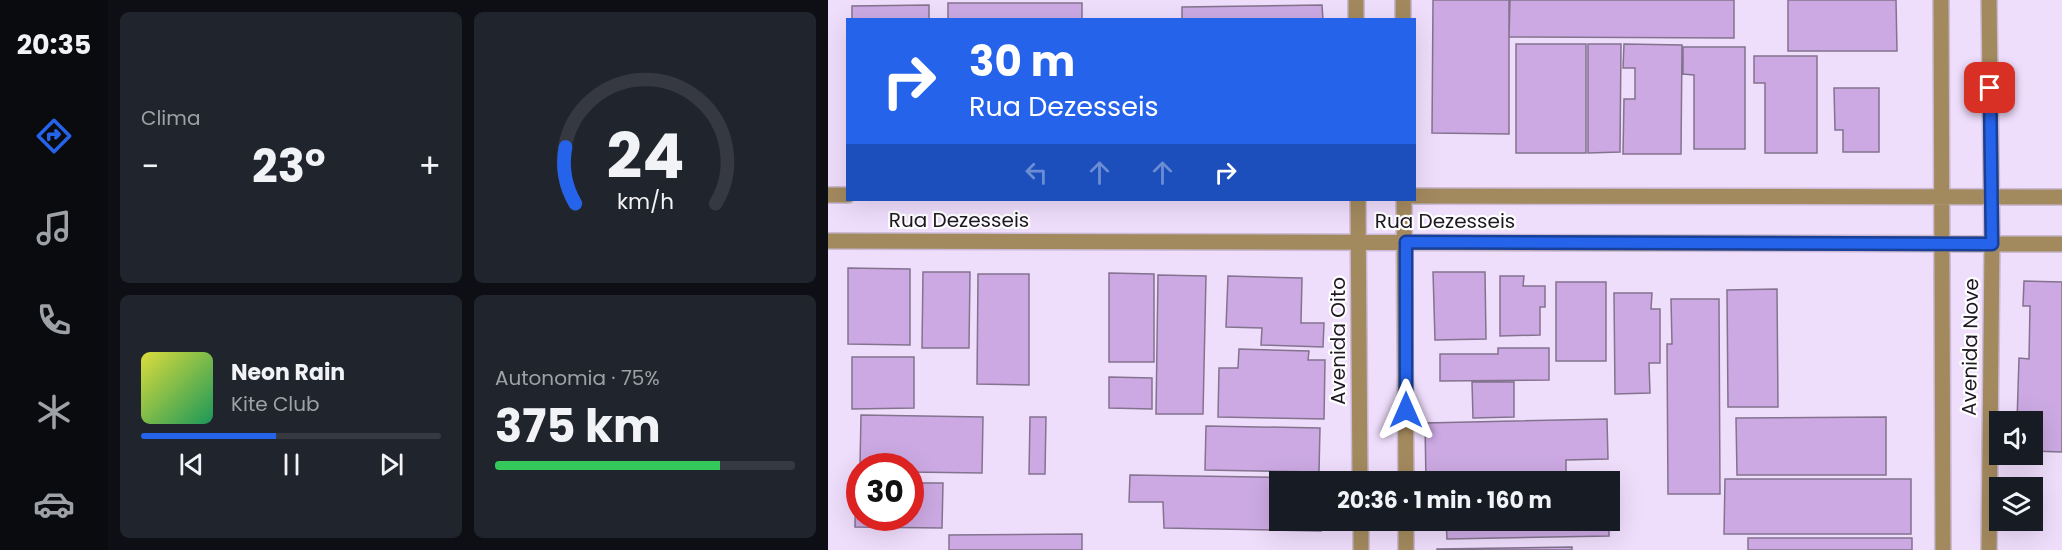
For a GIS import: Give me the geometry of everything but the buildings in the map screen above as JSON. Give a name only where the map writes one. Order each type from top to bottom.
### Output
[{"type":"street","points":[[1356,0],[1356,18]]},
{"type":"street","points":[[1403,0],[1403,18]]},
{"type":"street","name":"Avenida Nove","points":[[1941,0],[1943,550]]},
{"type":"street","name":"Avenida Nove","points":[[1989,0],[1992,244],[1989,550]]},
{"type":"street","points":[[828,195],[846,195]]},
{"type":"street","name":"Rua Dezesseis","points":[[1416,196],[2062,197]]},
{"type":"street","name":"Avenida Oito","points":[[1358,201],[1360,471]]},
{"type":"street","points":[[1404,201],[1406,471]]},
{"type":"street","name":"Rua Dezesseis","points":[[828,241],[2062,244]]},
{"type":"street","points":[[1360,531],[1361,550]]},
{"type":"street","points":[[1406,531],[1406,550]]},
{"type":"route","points":[[1406,410],[1406,242],[1992,244],[1990,88]]}]
